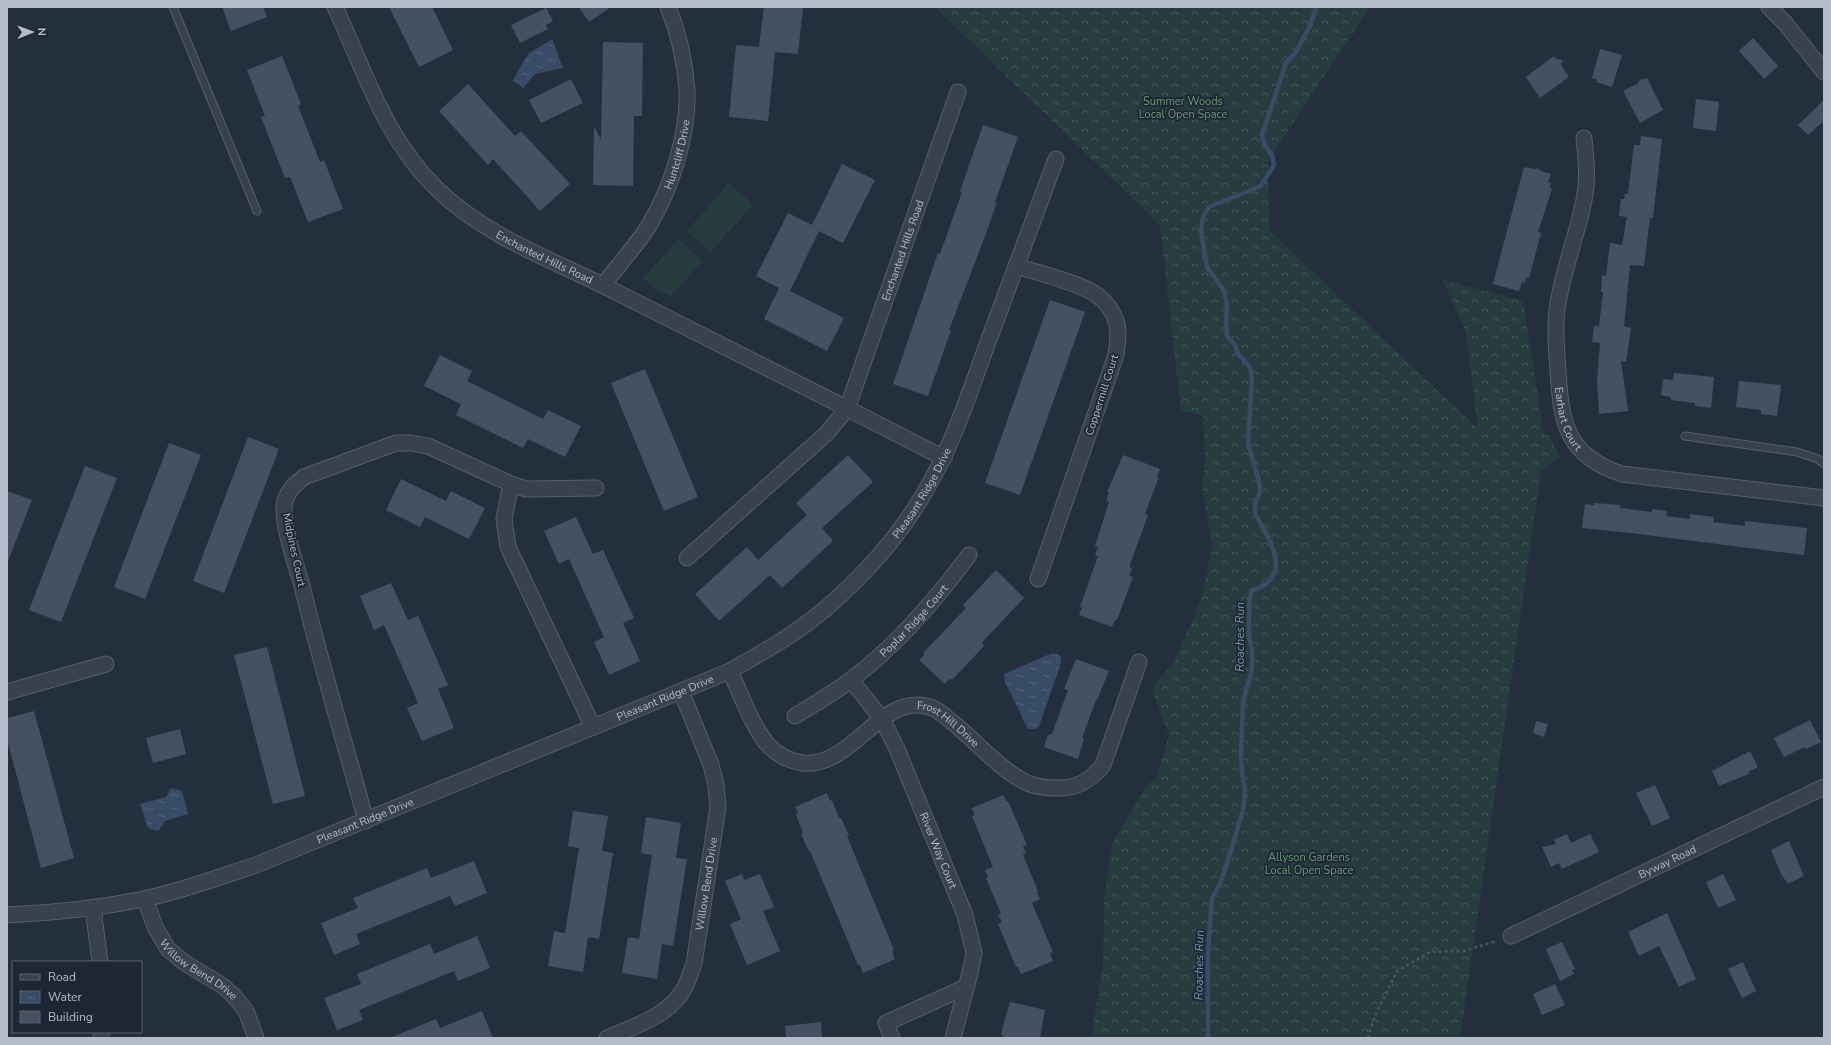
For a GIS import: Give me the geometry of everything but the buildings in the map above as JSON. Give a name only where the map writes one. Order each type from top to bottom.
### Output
[{"type":"street","name":"Enchanted Hills Road","points":[[335,7],[380,111],[394,134],[411,160],[436,188],[473,219],[510,242],[604,285],[944,458]]},
{"type":"street","name":"Huntcliff Drive","points":[[604,285],[648,227],[667,189],[678,154],[685,121],[687,92],[684,62],[677,31],[668,7]]},
{"type":"street","points":[[1769,7],[1785,23],[1824,72]]},
{"type":"street","name":"Enchanted Hills Road","points":[[687,558],[826,434],[847,409],[958,92]]},
{"type":"street","name":"Earhart Court","points":[[1584,138],[1588,167],[1585,195],[1562,282],[1557,311],[1556,337],[1560,402],[1563,419],[1568,433],[1578,448],[1590,460],[1606,469],[1622,474],[1824,498]]},
{"type":"street","name":"Pleasant Ridge Drive","points":[[7,915],[48,913],[93,908],[145,899],[195,885],[256,865],[681,691],[730,670],[784,640],[824,610],[854,583],[889,543],[923,496],[944,458],[962,414],[1056,159]]},
{"type":"street","name":"Coppermill Court","points":[[1016,266],[1084,288],[1098,295],[1109,308],[1116,322],[1118,337],[1116,355],[1038,579]]},
{"type":"street","name":"Midpines Court","points":[[366,820],[306,603],[286,524],[284,506],[287,495],[294,485],[304,477],[396,443],[411,443],[428,446],[511,484],[526,489],[596,488]]},
{"type":"street","points":[[511,484],[504,519],[508,547],[592,727]]},
{"type":"street","name":"Poplar Ridge Court","points":[[795,716],[851,680],[884,653],[946,586],[968,555]]},
{"type":"street","name":"Frost Hill Drive","points":[[730,670],[758,730],[768,745],[781,756],[794,762],[812,764],[828,760],[840,753],[882,719],[898,709],[921,705],[932,707],[946,717],[1013,775],[1030,784],[1047,788],[1063,788],[1081,784],[1094,776],[1103,765],[1139,662]]},
{"type":"street","points":[[7,692],[106,664]]},
{"type":"street","points":[[851,680],[882,719]]},
{"type":"street","name":"Willow Bend Drive","points":[[607,1038],[649,1020],[672,1004],[685,987],[694,964],[718,807],[716,785],[711,765],[681,691]]},
{"type":"street","name":"River Way Court","points":[[882,719],[910,778],[965,916],[974,953],[953,1038]]},
{"type":"street","name":"Byway Road","points":[[1511,936],[1824,787]]},
{"type":"street","name":"Willow Bend Drive","points":[[145,899],[155,927],[168,949],[185,962],[223,986],[233,996],[246,1011],[256,1038]]},
{"type":"street","points":[[93,908],[100,961]]},
{"type":"street","points":[[892,1038],[886,1023],[966,987]]},
{"type":"lane","points":[[173,7],[257,211]]},
{"type":"lane","points":[[1684,436],[1797,452],[1818,459],[1824,464]]},
{"type":"path","points":[[1368,1038],[1374,1018],[1397,971],[1430,952],[1464,951],[1511,936]]},
{"type":"green space","name":"Allyson Gardens Local Open Space","points":[[935,7],[1370,7],[1268,161],[1269,230],[1478,429],[1466,332],[1443,280],[1523,301],[1544,435],[1548,435],[1560,456],[1541,471],[1460,1038],[1091,1038],[1103,966],[1104,901],[1112,844],[1147,784],[1156,780],[1169,736],[1152,689],[1174,662],[1202,597],[1212,544],[1202,486],[1205,462],[1203,415],[1181,411],[1160,225]]},
{"type":"green space","points":[[729,183],[753,205],[710,252],[687,231]]},
{"type":"green space","points":[[679,239],[703,261],[671,296],[656,289],[643,278]]},
{"type":"water","points":[[552,39],[563,68],[535,74],[523,88],[513,80],[528,54]]},
{"type":"water","points":[[1052,653],[1059,655],[1061,658],[1061,663],[1039,726],[1036,729],[1028,729],[1005,682],[1004,674]]},
{"type":"water","points":[[171,788],[182,791],[188,814],[165,821],[158,831],[148,828],[140,804],[166,797]]},
{"type":"waterway","name":"Roaches Run","points":[[1208,1038],[1208,953],[1212,898],[1220,884],[1231,851],[1243,810],[1245,790],[1242,773],[1241,752],[1243,702],[1252,669],[1252,649],[1249,637],[1249,607],[1251,591],[1265,585],[1273,577],[1276,567],[1272,546],[1255,513],[1255,505],[1260,491],[1259,481],[1248,444],[1252,378],[1250,367],[1238,354],[1235,345],[1227,336],[1227,304],[1223,289],[1207,267],[1201,231],[1203,217],[1209,207],[1261,186],[1274,165],[1272,155],[1265,146],[1262,135],[1286,63],[1296,52],[1310,26],[1316,7]]},
{"type":"park label","name":"Summer Woods Local Open Space","points":[[1183,107]]}]
